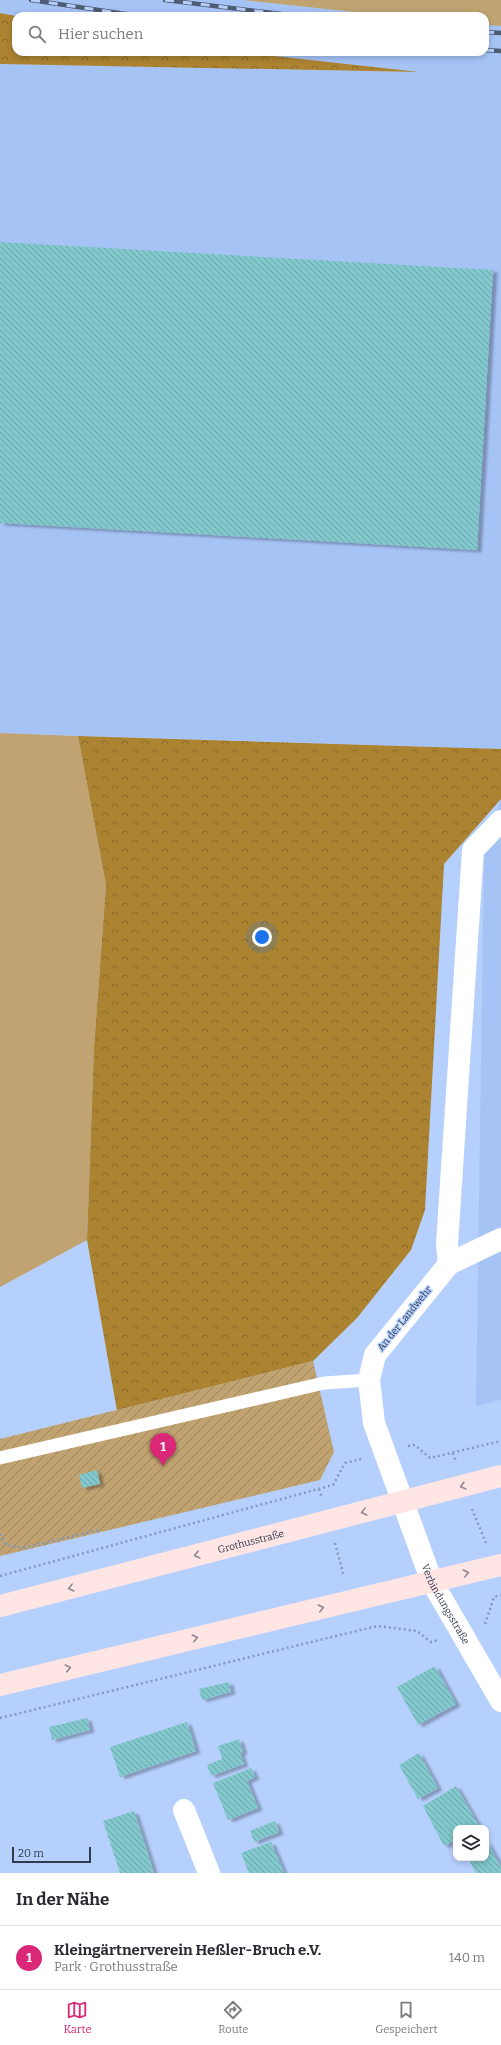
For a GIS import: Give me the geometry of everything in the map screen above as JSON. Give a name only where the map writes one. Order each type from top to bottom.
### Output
[{"type":"main road","name":"Grothusstraße","points":[[0,1606],[501,1476]]},
{"type":"main road","points":[[0,1685],[432,1582],[495,1557]]},
{"type":"street","points":[[449,1264],[447,1244],[473,850],[501,821]]},
{"type":"street","name":"An der Landwehr","points":[[402,1502],[374,1423],[369,1380],[375,1355],[449,1264],[501,1239]]},
{"type":"street","name":"Verbindungsstraße","points":[[402,1502],[432,1582],[501,1701]]},
{"type":"street","points":[[184,1810],[209,1873]]},
{"type":"lane","points":[[0,1458],[324,1383],[369,1380]]},
{"type":"path","points":[[407,1447],[415,1445],[430,1458],[501,1441]]},
{"type":"path","points":[[0,1576],[333,1485],[344,1463],[352,1460]]},
{"type":"path","points":[[473,1511],[495,1557]]},
{"type":"path","points":[[0,1534],[6,1545],[23,1548],[98,1530]]},
{"type":"path","points":[[334,1540],[343,1573]]},
{"type":"path","points":[[482,1625],[485,1624],[494,1597],[501,1595]]},
{"type":"path","points":[[0,1718],[377,1626],[417,1631],[431,1642],[441,1639]]},
{"type":"shaded area","points":[[0,0],[243,0],[354,12],[12,12],[12,15],[0,13]]},
{"type":"shaded area","points":[[243,0],[501,0],[501,26],[489,25],[489,12],[354,12]]},
{"type":"shaded area","points":[[489,25],[501,26],[501,749],[0,733],[0,64],[413,72],[274,56],[489,56]]},
{"type":"shaded area","points":[[0,733],[78,736],[106,885],[94,1047],[87,1240],[0,1287]]},
{"type":"shaded area","points":[[501,798],[501,1400],[476,1406],[484,853]]},
{"type":"shaded area","points":[[313,1361],[334,1452],[320,1480],[0,1556],[0,1439]]},
{"type":"green space","points":[[0,13],[12,15],[12,56],[275,56],[419,72],[0,64]]},
{"type":"green space","points":[[78,736],[501,749],[501,799],[444,864],[425,1210],[411,1250],[357,1318],[313,1361],[117,1411],[87,1240],[94,1047],[106,885]]},
{"type":"building","points":[[0,242],[493,270],[477,550],[0,523]]},
{"type":"building","points":[[97,1470],[100,1484],[82,1488],[79,1475]]},
{"type":"building","points":[[435,1666],[456,1704],[418,1725],[397,1687]]},
{"type":"building","points":[[229,1682],[231,1692],[202,1700],[199,1689]]},
{"type":"building","points":[[87,1718],[90,1730],[52,1740],[49,1727]]},
{"type":"building","points":[[187,1722],[196,1751],[120,1777],[110,1747]]},
{"type":"building","points":[[239,1739],[243,1752],[240,1753],[244,1764],[211,1776],[207,1765],[222,1759],[218,1746]]},
{"type":"building","points":[[419,1753],[438,1788],[418,1799],[399,1765]]},
{"type":"building","points":[[251,1768],[255,1777],[247,1781],[258,1808],[228,1820],[213,1783]]},
{"type":"building","points":[[456,1786],[478,1825],[453,1825],[453,1842],[444,1846],[423,1806]]},
{"type":"building","points":[[134,1811],[154,1873],[120,1873],[103,1821]]},
{"type":"building","points":[[275,1821],[279,1832],[254,1842],[250,1831]]},
{"type":"building","points":[[271,1842],[284,1873],[249,1873],[241,1853]]},
{"type":"building","points":[[489,1845],[501,1867],[501,1873],[476,1873],[470,1861],[489,1861]]},
{"type":"railway","points":[[31,0],[112,12]]},
{"type":"railway","points":[[165,0],[265,12]]},
{"type":"railway","points":[[489,32],[501,33]]},
{"type":"railway","points":[[489,50],[501,51]]},
{"type":"place","name":"Kleingärtnerverein Heßler-Bruch e.V.","points":[[163,1466]]}]
